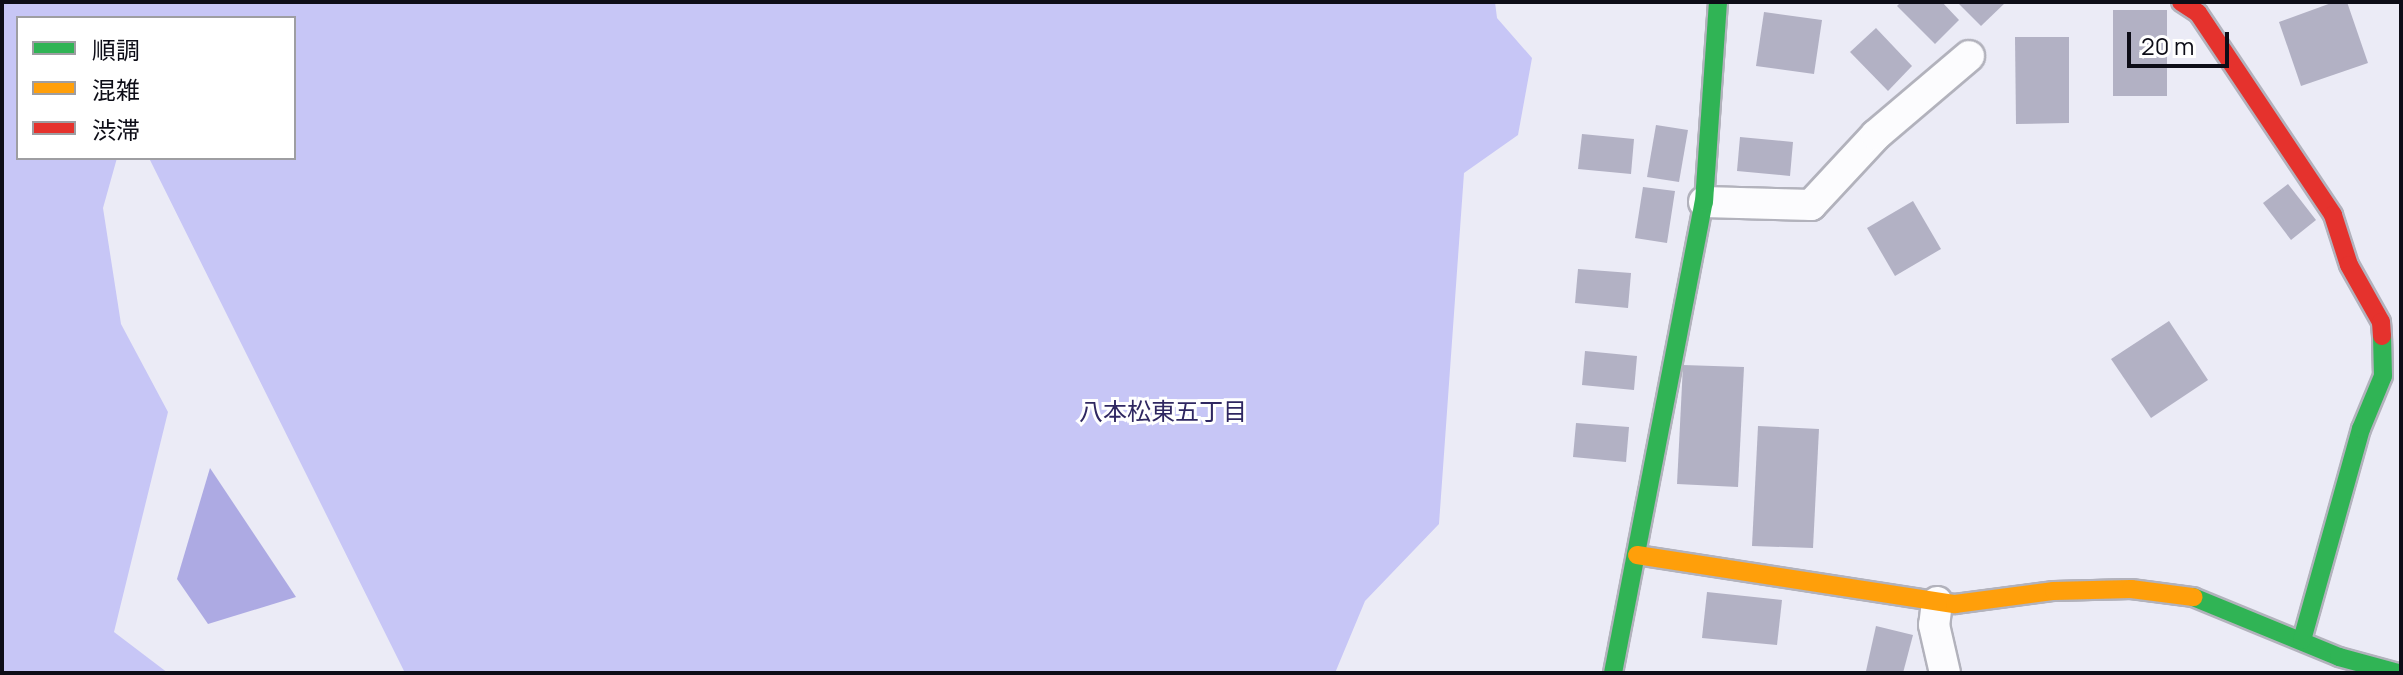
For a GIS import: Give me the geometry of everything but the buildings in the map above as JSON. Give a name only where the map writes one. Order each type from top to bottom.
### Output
[{"type":"street","points":[[1613,673],[1704,202],[1718,2]]},
{"type":"street","points":[[2181,2],[2198,13],[2333,215],[2349,265],[2381,322],[2383,376],[2361,429],[2302,640]]},
{"type":"street","points":[[1704,202],[1811,205],[1876,135],[1969,56]]},
{"type":"street","points":[[1637,555],[1937,602],[2131,589],[2193,597],[2339,657],[2398,673]]},
{"type":"street","points":[[1937,602],[1934,625],[1945,673]]},
{"type":"shaded area","points":[[2,2],[1495,2],[1497,18],[1532,58],[1518,135],[1464,173],[1439,524],[1365,601],[1335,673],[405,673],[150,160],[296,160],[296,16],[16,16],[16,160],[116,160],[103,208],[121,324],[168,412],[114,632],[168,673],[2,673]]},
{"type":"shaded area","points":[[210,468],[296,597],[208,624],[177,579]]},
{"type":"traffic: fast","points":[[1613,673],[1704,202],[1718,2]]},
{"type":"traffic: fast","points":[[2302,640],[2361,429],[2383,376],[2382,336]]},
{"type":"traffic: fast","points":[[2193,597],[2339,657],[2398,673]]},
{"type":"traffic: slow","points":[[1637,555],[1955,604],[2054,591],[2131,589],[2193,597]]},
{"type":"traffic: jam","points":[[2181,2],[2198,13],[2333,215],[2349,265],[2381,322],[2382,336]]},
{"type":"district","name":"八本松東五丁目","points":[[1163,411]]}]
